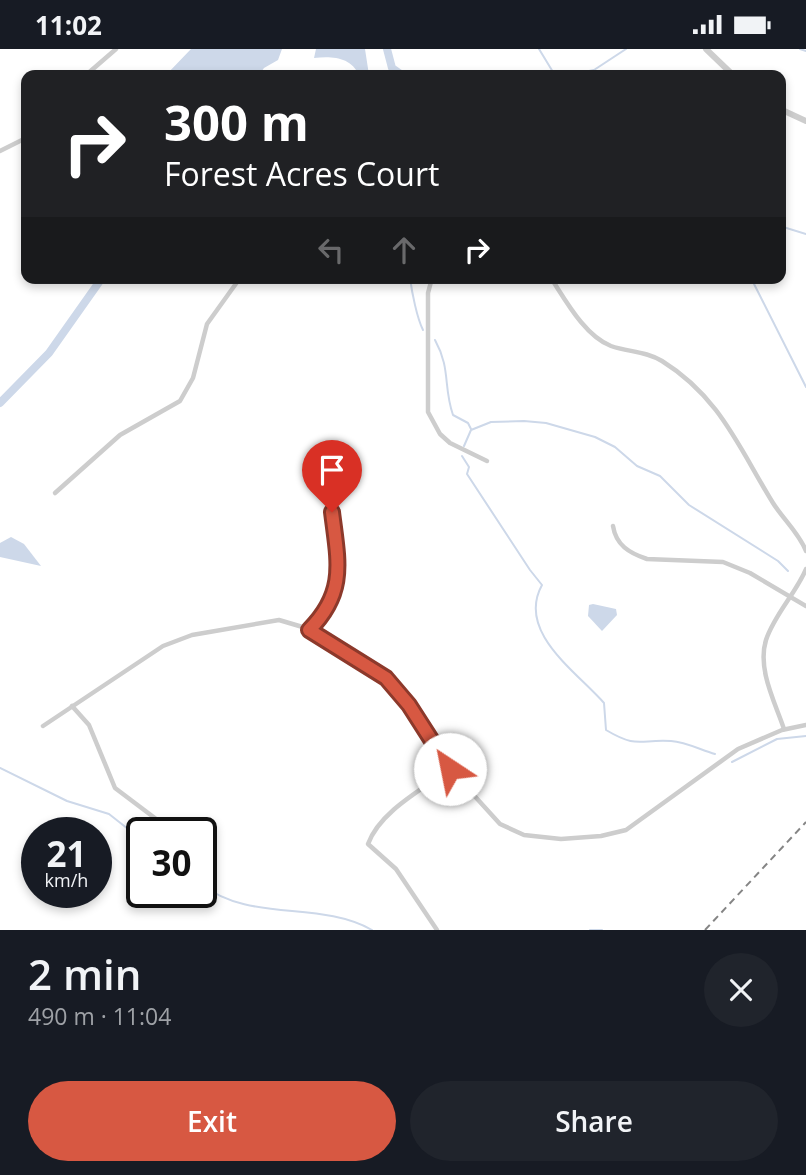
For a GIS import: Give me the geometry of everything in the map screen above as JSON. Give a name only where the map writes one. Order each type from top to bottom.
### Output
[{"type":"street","points":[[91,70],[116,49]]},
{"type":"street","points":[[706,49],[728,70]]},
{"type":"street","points":[[786,112],[806,121]]},
{"type":"street","points":[[0,151],[21,140]]},
{"type":"street","points":[[55,493],[120,435],[180,401],[193,378],[207,324],[236,284]]},
{"type":"street","points":[[431,284],[428,296],[428,412],[440,434],[450,443],[487,461]]},
{"type":"street","points":[[555,284],[577,316],[599,339],[610,346],[647,354],[662,361],[712,401],[777,509],[806,551]]},
{"type":"street","points":[[309,630],[324,615],[336,590],[338,559],[332,512]]},
{"type":"street","points":[[613,526],[615,538],[638,556],[647,559],[723,562],[750,573],[806,606]]},
{"type":"street","points":[[784,729],[767,679],[764,651],[766,638],[806,569]]},
{"type":"street","points":[[43,726],[163,646],[192,635],[272,620],[309,630],[386,678],[409,705],[450,769],[487,811],[510,831],[561,839],[601,836],[625,830],[738,749],[784,729],[806,725]]},
{"type":"street","points":[[72,706],[89,725],[115,788],[153,817]]},
{"type":"street","points":[[437,930],[396,869],[368,844],[377,829],[399,807],[450,769]]},
{"type":"water","points":[[191,49],[282,49],[278,60],[263,70],[171,70]]},
{"type":"water","points":[[316,49],[365,49],[368,70],[356,70],[340,59],[314,58]]},
{"type":"water","points":[[11,537],[24,544],[41,566],[0,557],[0,543]]},
{"type":"water","points":[[589,605],[616,609],[617,615],[602,631],[588,616]]},
{"type":"waterway","points":[[387,49],[395,70]]},
{"type":"waterway","points":[[539,49],[552,70]]},
{"type":"waterway","points":[[594,70],[626,49]]},
{"type":"waterway","points":[[800,49],[806,51]]},
{"type":"waterway","points":[[786,228],[806,234]]},
{"type":"waterway","points":[[0,403],[49,353],[98,284]]},
{"type":"waterway","points":[[411,284],[423,330]]},
{"type":"waterway","points":[[754,284],[806,387]]},
{"type":"waterway","points":[[435,340],[443,360],[453,415],[468,423],[471,429]]},
{"type":"waterway","points":[[464,446],[471,430],[491,422],[546,423],[595,437],[615,447],[637,466],[660,476],[689,505],[778,561],[788,571]]},
{"type":"waterway","points":[[462,456],[469,467],[467,474],[542,585],[536,602],[537,619],[543,635],[553,650],[604,703],[606,730],[632,741],[677,742],[715,754]]},
{"type":"waterway","points":[[732,762],[777,739],[806,736]]},
{"type":"waterway","points":[[0,768],[67,801],[109,814],[126,827]]},
{"type":"waterway","points":[[217,894],[263,908],[330,916],[372,930]]},
{"type":"waterway","points":[[590,930],[602,930]]},
{"type":"railway","points":[[705,930],[806,822]]},
{"type":"route","points":[[332,512],[338,559],[336,590],[324,615],[309,630],[386,678],[409,705],[450,769]]}]
